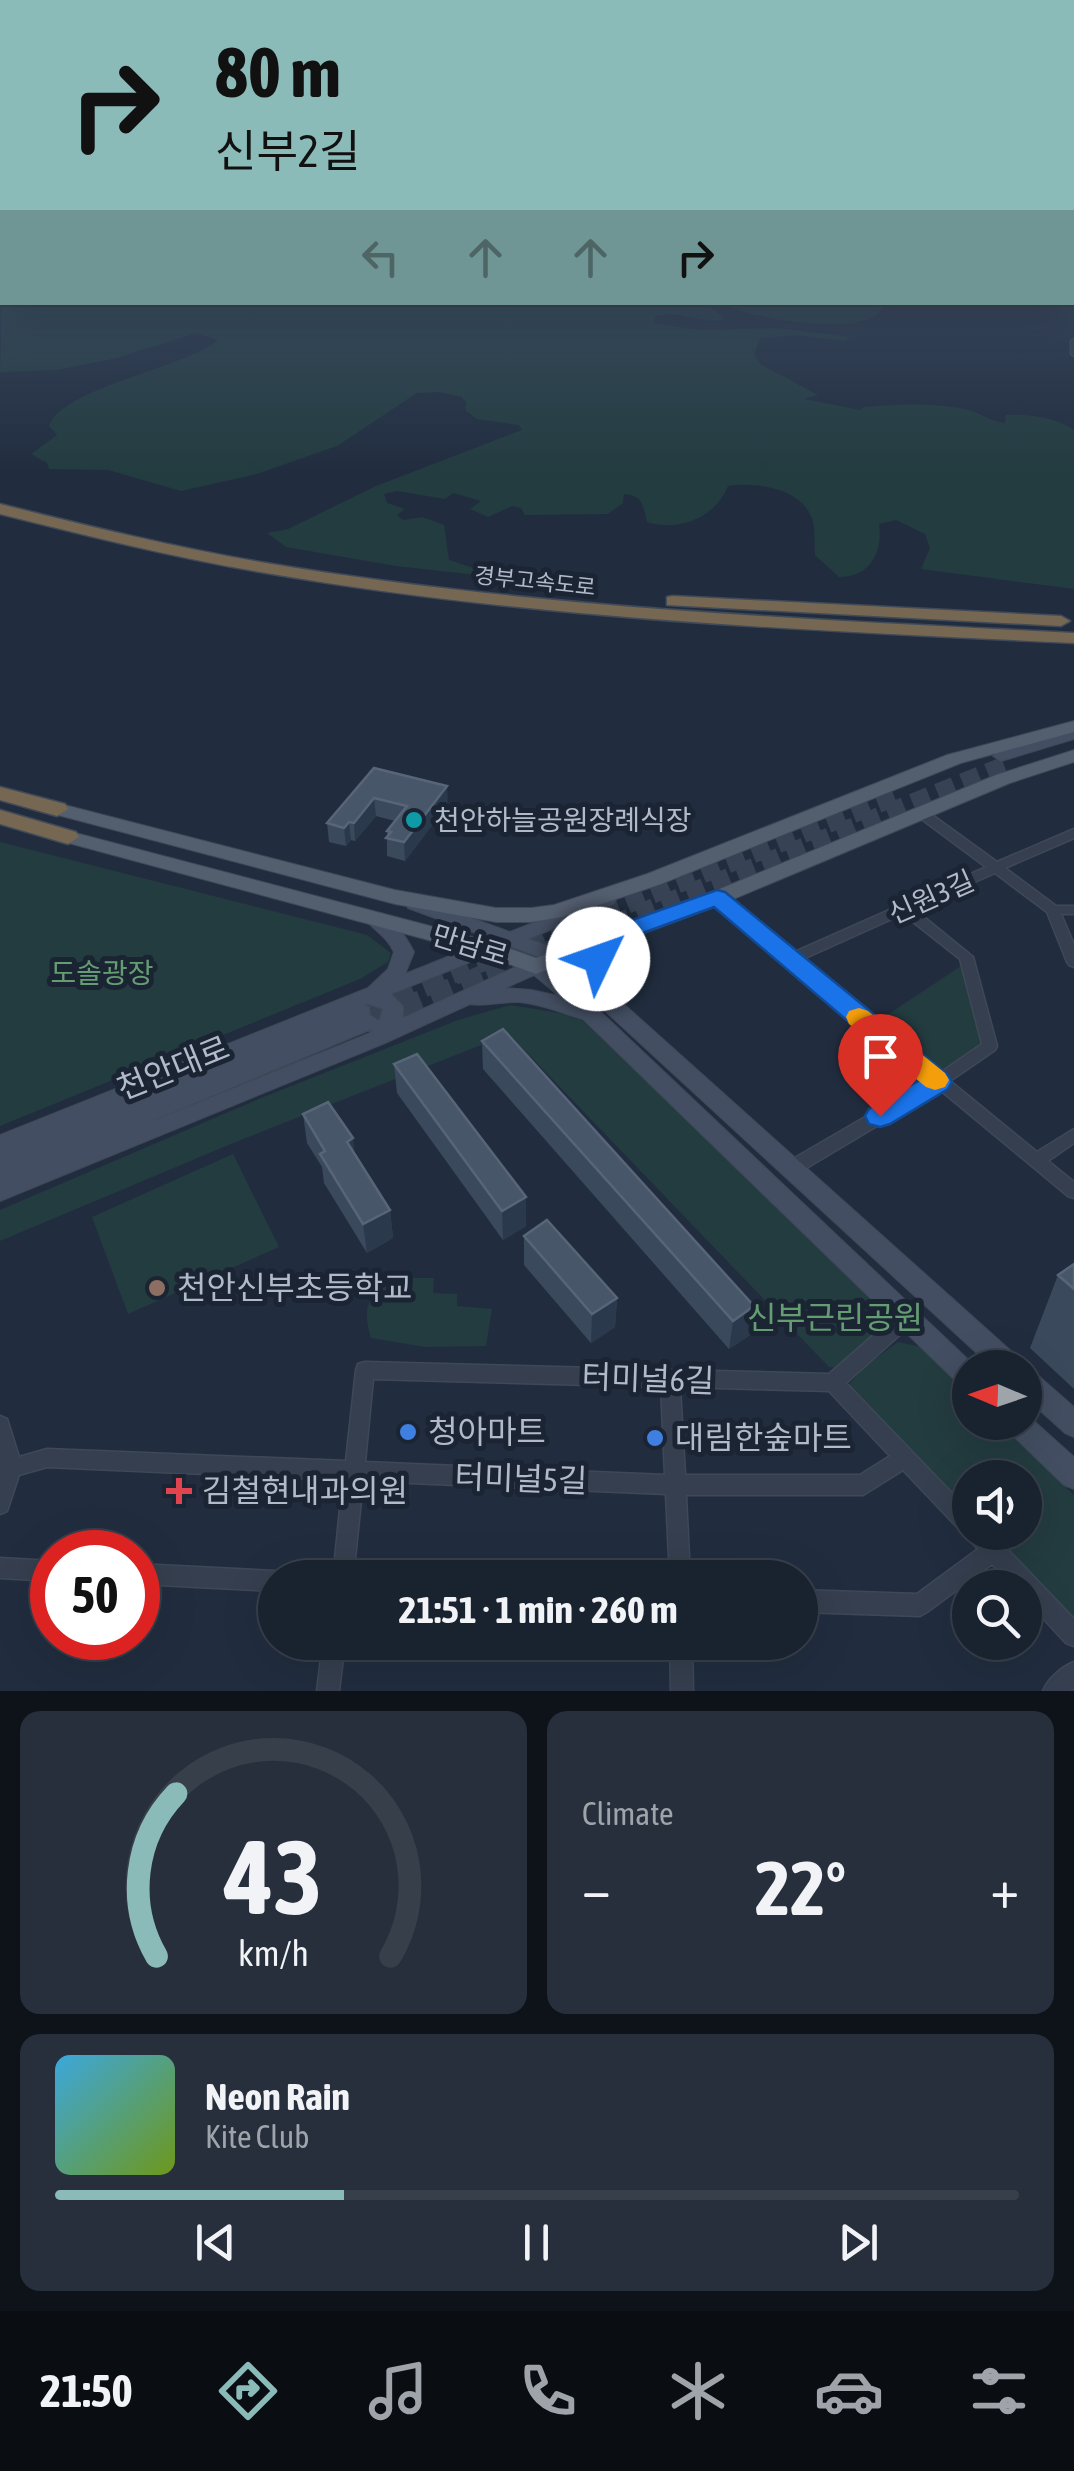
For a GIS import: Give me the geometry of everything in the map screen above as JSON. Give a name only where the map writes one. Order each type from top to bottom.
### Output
[{"type":"highway","name":"경부고속도로","points":[[0,494],[35,506],[230,549],[538,592],[1074,622]]},
{"type":"highway","name":"경부고속도로","points":[[0,509],[215,562],[534,606],[735,621],[1074,638]]},
{"type":"highway","points":[[0,525],[178,562],[377,595],[486,607],[735,621]]},
{"type":"highway","name":"만남로","points":[[0,796],[57,809]]},
{"type":"highway","points":[[0,821],[68,838]]},
{"type":"main road","points":[[0,1192],[368,1017],[491,948],[954,759],[1074,726]]},
{"type":"main road","points":[[440,1010],[559,956],[717,898],[920,812],[1002,767],[1074,734]]},
{"type":"main road","points":[[1002,767],[1074,746]]},
{"type":"main road","points":[[1002,767],[1074,756]]},
{"type":"main road","points":[[837,806],[982,760],[1000,766],[1004,774],[1002,767]]},
{"type":"main road","name":"만남로","points":[[57,809],[395,897],[559,956]]},
{"type":"main road","name":"만남로","points":[[68,838],[491,948],[536,966],[593,1016],[952,1361]]},
{"type":"main road","points":[[680,870],[664,886],[671,897],[692,901],[717,898]]},
{"type":"main road","points":[[395,897],[496,915],[531,915],[556,912],[654,880]]},
{"type":"main road","points":[[364,914],[395,934],[404,952],[368,1017]]},
{"type":"main road","points":[[610,936],[601,948],[599,966],[618,1008]]},
{"type":"main road","points":[[559,956],[992,1350]]},
{"type":"main road","points":[[0,1144],[368,1017],[440,1010],[508,995],[548,1000],[593,1016]]},
{"type":"main road","name":"천안대로","points":[[0,1158],[368,1017]]},
{"type":"main road","name":"천안대로","points":[[0,1174],[368,1017]]},
{"type":"main road","points":[[1042,1395],[1074,1424]]},
{"type":"main road","points":[[1036,1440],[1074,1476]]},
{"type":"street","points":[[1074,340],[1074,354]]},
{"type":"street","points":[[920,812],[1054,910],[1074,962]]},
{"type":"street","name":"신원3길","points":[[788,960],[1074,834]]},
{"type":"street","points":[[717,898],[1074,1192]]},
{"type":"street","points":[[792,1168],[938,1082],[990,1046],[966,957],[905,909]]},
{"type":"street","points":[[1054,910],[1074,910]]},
{"type":"street","points":[[1036,1161],[1074,1135]]},
{"type":"street","points":[[906,1318],[833,1383],[952,1508]]},
{"type":"street","name":"터미널6길","points":[[356,1472],[365,1370],[833,1383]]},
{"type":"street","points":[[670,1380],[679,1560]]},
{"type":"street","points":[[0,1426],[12,1468],[0,1504]]},
{"type":"street","name":"터미널5길","points":[[12,1468],[47,1458],[675,1485],[863,1485],[904,1458]]},
{"type":"street","points":[[345,1560],[356,1472]]},
{"type":"street","points":[[818,1601],[920,1605],[994,1551],[1074,1635]]},
{"type":"street","points":[[0,1568],[30,1569]]},
{"type":"street","points":[[160,1575],[258,1579]]},
{"type":"street","points":[[328,1691],[332,1660]]},
{"type":"street","points":[[681,1660],[682,1691]]},
{"type":"street","points":[[1054,1691],[1074,1673]]},
{"type":"green space","points":[[1,314],[718,314],[725,319],[665,314],[656,316],[653,323],[699,330],[777,328],[851,337],[845,341],[795,335],[761,338],[754,354],[760,364],[818,395],[804,399],[860,410],[901,405],[948,406],[1005,423],[1006,415],[1050,419],[1074,430],[1074,589],[921,569],[930,548],[925,534],[896,520],[879,524],[879,545],[866,568],[839,577],[815,555],[813,523],[804,505],[785,492],[750,485],[728,486],[705,514],[671,525],[647,522],[639,499],[624,494],[623,503],[608,514],[525,515],[521,508],[512,506],[488,517],[470,509],[481,501],[453,493],[445,499],[397,491],[384,494],[387,503],[405,509],[397,515],[403,520],[422,517],[444,525],[449,560],[504,578],[396,566],[286,547],[267,533],[288,529],[376,486],[522,430],[519,425],[477,419],[465,410],[466,402],[461,397],[417,393],[337,446],[257,474],[181,491],[108,470],[49,469],[47,463],[31,454],[57,435],[49,426],[76,401],[218,340],[196,333],[117,358],[57,370],[0,372]]},
{"type":"green space","points":[[749,314],[878,314],[847,324],[788,321]]},
{"type":"green space","name":"도솔광장","points":[[0,842],[367,935],[391,953],[388,962],[360,979],[0,1126]]},
{"type":"green space","points":[[961,966],[984,1044],[940,1075],[872,1025]]},
{"type":"green space","name":"신부근린공원","points":[[510,1005],[578,1016],[883,1309],[887,1327],[840,1368],[829,1367],[509,1034],[0,1241],[0,1210],[261,1098],[458,1020]]},
{"type":"green space","points":[[233,1154],[279,1247],[128,1314],[92,1217]]},
{"type":"green space","points":[[401,1278],[434,1278],[433,1293],[457,1294],[457,1306],[492,1309],[486,1346],[425,1347],[371,1338],[367,1317],[370,1300],[381,1288]]},
{"type":"green space","name":"신부근린공원","points":[[898,1342],[921,1347],[952,1377],[952,1440],[1017,1440],[1038,1460],[952,1460],[952,1500],[850,1396],[850,1383]]},
{"type":"green space","name":"신부근린공원","points":[[1042,1464],[1074,1495],[1074,1627],[1042,1594],[1042,1570],[1019,1570],[1000,1550],[1042,1550]]},
{"type":"building","points":[[374,768],[447,786],[404,842],[386,838],[391,832],[387,831],[407,806],[374,798],[354,823],[349,822],[344,828],[327,823]]},
{"type":"building","points":[[503,1029],[754,1306],[733,1321],[482,1041]]},
{"type":"building","points":[[417,1054],[526,1197],[502,1211],[394,1064]]},
{"type":"building","points":[[328,1102],[353,1138],[347,1142],[390,1210],[363,1224],[320,1154],[325,1151],[303,1114]]},
{"type":"building","points":[[547,1220],[617,1298],[592,1314],[524,1236]]},
{"type":"building","points":[[1074,1264],[1074,1289],[1058,1275]]},
{"type":"tunnel","points":[[487,975],[1008,764]]},
{"type":"tunnel","points":[[452,975],[898,796]]},
{"type":"tunnel","points":[[362,1011],[459,972]]},
{"type":"tunnel","points":[[370,1022],[493,972]]},
{"type":"slow traffic","points":[[859,1017],[935,1080]]},
{"type":"place","name":"천안하늘공원장례식장","points":[[414,820]]},
{"type":"place","name":"천안신부초등학교","points":[[157,1288]]},
{"type":"place","name":"청아마트","points":[[408,1432]]},
{"type":"place","name":"대림한숲마트","points":[[655,1438]]},
{"type":"place","name":"김철현내과의원","points":[[179,1491]]},
{"type":"route","points":[[598,959],[610,936],[717,898],[938,1082],[880,1116]]}]
